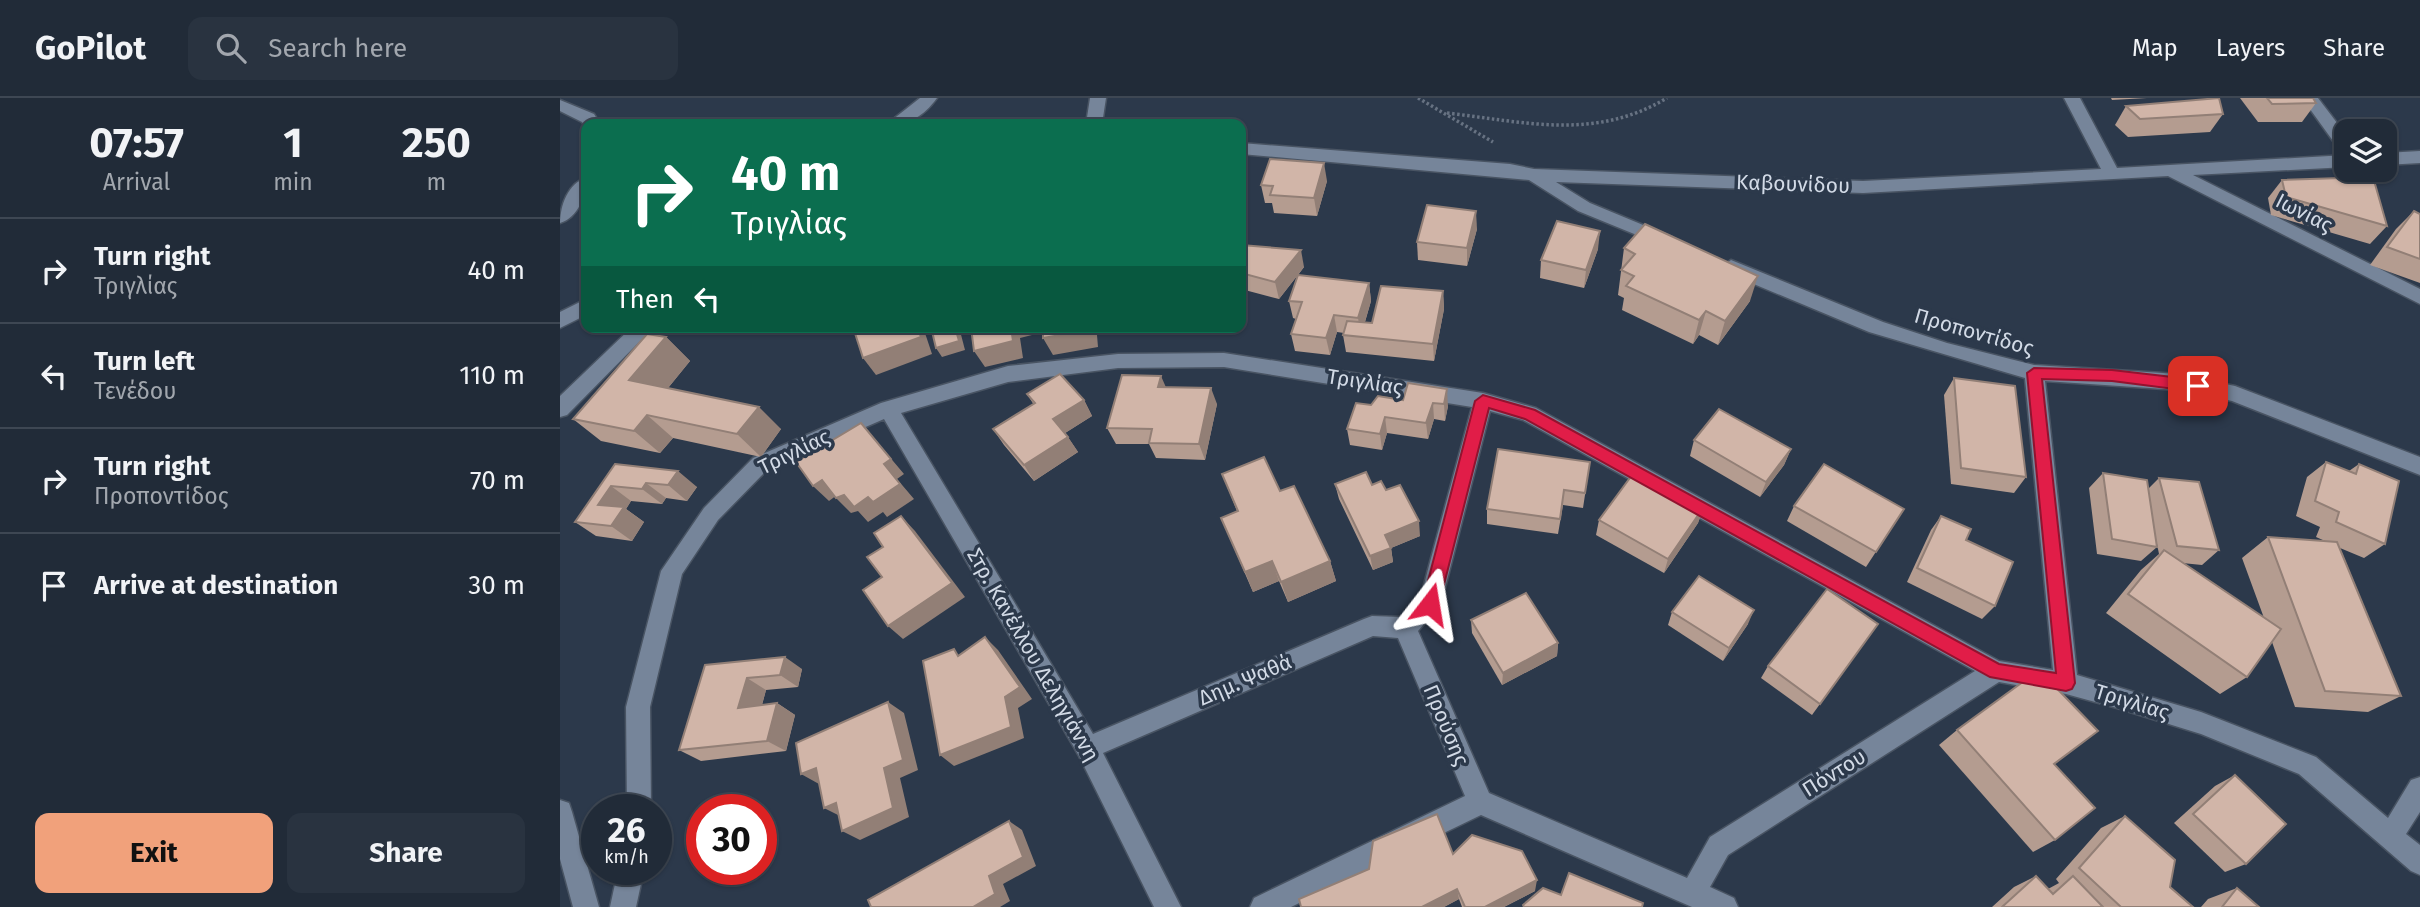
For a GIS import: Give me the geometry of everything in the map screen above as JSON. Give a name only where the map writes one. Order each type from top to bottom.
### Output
[{"type":"street","points":[[904,119],[929,98]]},
{"type":"street","points":[[1095,119],[1098,98]]},
{"type":"street","points":[[2072,98],[2112,174]]},
{"type":"street","points":[[2309,98],[2334,131]]},
{"type":"street","points":[[560,105],[589,119]]},
{"type":"street","name":"Καβουνίδου","points":[[1246,149],[1510,170],[1534,175],[1863,187],[2334,162]]},
{"type":"street","points":[[2397,158],[2420,157]]},
{"type":"street","name":"Ιωνίας","points":[[2167,169],[2420,297]]},
{"type":"street","points":[[1534,175],[1584,207],[1685,249]]},
{"type":"street","points":[[560,217],[581,190]]},
{"type":"street","name":"Προποντίδος","points":[[1711,259],[1876,327],[2034,373],[2179,382],[2235,394],[2420,466]]},
{"type":"street","points":[[560,321],[581,309]]},
{"type":"street","points":[[560,409],[638,333]]},
{"type":"street","name":"Τριγλίας","points":[[639,794],[638,707],[672,571],[711,514],[760,464],[888,408],[1008,374],[1118,361],[1224,360],[1483,401],[1529,414],[1996,671],[2066,683],[2201,723],[2307,765],[2420,862]]},
{"type":"street","points":[[2034,373],[2066,683]]},
{"type":"street","points":[[1405,628],[1430,604],[1483,401]]},
{"type":"street","name":"Στρ. Κανέλλου Δεληγιάννη","points":[[888,408],[1088,748],[1168,907]]},
{"type":"street","name":"Δημ. Ψαθά","points":[[1088,748],[1372,626],[1405,628]]},
{"type":"street","name":"Προύσης","points":[[1405,628],[1479,802]]},
{"type":"street","name":"Πόντου","points":[[1692,894],[1720,846],[1996,671]]},
{"type":"street","points":[[2390,836],[2420,789]]},
{"type":"street","points":[[1263,907],[1479,802],[1725,907]]},
{"type":"street","points":[[560,812],[586,907]]},
{"type":"street","points":[[623,907],[628,885]]},
{"type":"path","points":[[1418,98],[1447,113],[1481,137],[1494,142],[1510,170]]},
{"type":"path","points":[[1447,113],[1531,126],[1620,122],[1647,113],[1667,98]]},
{"type":"building","points":[[2219,98],[2223,114],[2140,119],[2126,106]]},
{"type":"building","points":[[2267,98],[2313,98],[2316,103],[2272,104]]},
{"type":"building","points":[[1270,159],[1324,163],[1314,198],[1270,195],[1273,186],[1261,185]]},
{"type":"building","points":[[2334,178],[2334,182],[2374,182],[2387,226],[2286,197],[2282,180]]},
{"type":"building","points":[[1427,205],[1476,211],[1467,248],[1417,242]]},
{"type":"building","points":[[2414,211],[2420,214],[2420,259],[2387,247]]},
{"type":"building","points":[[1557,221],[1600,231],[1586,270],[1541,260]]},
{"type":"building","points":[[1645,224],[1758,276],[1725,321],[1706,311],[1699,320],[1626,286],[1634,276],[1621,270],[1635,254],[1624,248]]},
{"type":"building","points":[[1246,245],[1301,250],[1275,282],[1246,274]]},
{"type":"building","points":[[1298,275],[1369,283],[1358,318],[1334,315],[1326,338],[1291,334],[1302,302],[1289,301]]},
{"type":"building","points":[[1381,286],[1443,291],[1433,344],[1343,335],[1347,321],[1372,323]]},
{"type":"building","points":[[855,333],[919,333],[921,337],[863,358]]},
{"type":"building","points":[[932,333],[957,333],[959,341],[936,348]]},
{"type":"building","points":[[972,333],[1012,333],[1013,341],[974,351]]},
{"type":"building","points":[[1043,333],[1072,333],[1043,338]]},
{"type":"building","points":[[647,334],[666,337],[629,380],[759,407],[737,434],[647,415],[634,431],[573,419]]},
{"type":"building","points":[[1060,374],[1084,400],[1053,419],[1068,437],[1024,465],[993,429],[1035,403],[1027,394]]},
{"type":"building","points":[[1122,375],[1161,376],[1158,387],[1211,388],[1199,444],[1149,443],[1152,429],[1107,428]]},
{"type":"building","points":[[1954,378],[2015,386],[2026,477],[1961,468]]},
{"type":"building","points":[[1408,383],[1447,389],[1444,404],[1433,403],[1426,423],[1385,417],[1380,434],[1347,429],[1356,403],[1371,405],[1378,396],[1403,400]]},
{"type":"building","points":[[1719,409],[1791,449],[1766,482],[1694,440]]},
{"type":"building","points":[[861,423],[891,459],[884,464],[900,484],[873,502],[868,497],[854,507],[844,495],[836,498],[822,480],[813,486],[796,462]]},
{"type":"building","points":[[1498,449],[1590,462],[1585,493],[1564,490],[1560,519],[1487,509]]},
{"type":"building","points":[[1264,457],[1280,491],[1294,486],[1330,561],[1281,582],[1272,561],[1245,572],[1221,518],[1238,511],[1222,474]]},
{"type":"building","points":[[2326,462],[2356,474],[2359,464],[2399,481],[2385,544],[2336,522],[2339,512],[2315,501]]},
{"type":"building","points":[[615,464],[678,471],[668,485],[646,483],[642,489],[611,486],[598,505],[624,507],[611,526],[575,522]]},
{"type":"building","points":[[1824,464],[1904,509],[1876,552],[1794,506]]},
{"type":"building","points":[[1635,471],[1703,508],[1668,559],[1599,520]]},
{"type":"building","points":[[1366,472],[1372,485],[1381,481],[1386,490],[1400,485],[1419,521],[1385,535],[1391,548],[1370,556],[1335,484]]},
{"type":"building","points":[[2103,473],[2147,480],[2157,547],[2112,539]]},
{"type":"building","points":[[2159,478],[2199,482],[2219,550],[2177,546]]},
{"type":"building","points":[[901,516],[952,583],[888,626],[863,590],[882,577],[867,557],[883,547],[874,533]]},
{"type":"building","points":[[1941,516],[1971,529],[1966,540],[2013,562],[1995,606],[1917,568]]},
{"type":"building","points":[[2268,537],[2337,542],[2401,696],[2325,691]]},
{"type":"building","points":[[2164,550],[2281,629],[2247,677],[2128,594]]},
{"type":"building","points":[[1699,576],[1754,610],[1729,648],[1672,612]]},
{"type":"building","points":[[1827,589],[1878,624],[1820,704],[1768,666]]},
{"type":"building","points":[[1526,593],[1558,643],[1503,673],[1471,620]]},
{"type":"building","points":[[985,637],[1020,687],[1005,697],[1011,727],[940,755],[923,661],[954,649],[958,656]]},
{"type":"building","points":[[785,657],[780,675],[747,678],[738,708],[777,703],[767,741],[679,750],[705,665]]},
{"type":"building","points":[[2039,670],[2098,731],[2054,764],[2095,808],[2055,840],[1957,730]]},
{"type":"building","points":[[888,702],[903,760],[884,768],[893,808],[842,831],[836,803],[824,808],[816,768],[801,774],[796,743]]},
{"type":"building","points":[[2235,775],[2286,824],[2246,864],[2193,814]]},
{"type":"building","points":[[1437,814],[1453,854],[1472,835],[1522,851],[1537,880],[1485,907],[1465,907],[1457,889],[1422,907],[1301,907],[1299,899],[1369,869],[1373,841]]},
{"type":"building","points":[[2125,816],[2175,860],[2170,887],[2193,907],[2121,907],[2079,868]]},
{"type":"building","points":[[1009,821],[1023,857],[989,876],[995,894],[973,907],[871,907],[868,900]]},
{"type":"building","points":[[1569,873],[1643,903],[1642,907],[1524,907],[1523,905],[1543,888],[1561,895]]},
{"type":"building","points":[[2036,876],[2053,894],[2073,876],[2103,907],[2002,907]]},
{"type":"building","points":[[2237,888],[2259,907],[2222,907]]},
{"type":"route","points":[[1430,604],[1483,401],[1529,414],[1996,671],[2066,683],[2034,373],[2112,376],[2198,386]]}]
